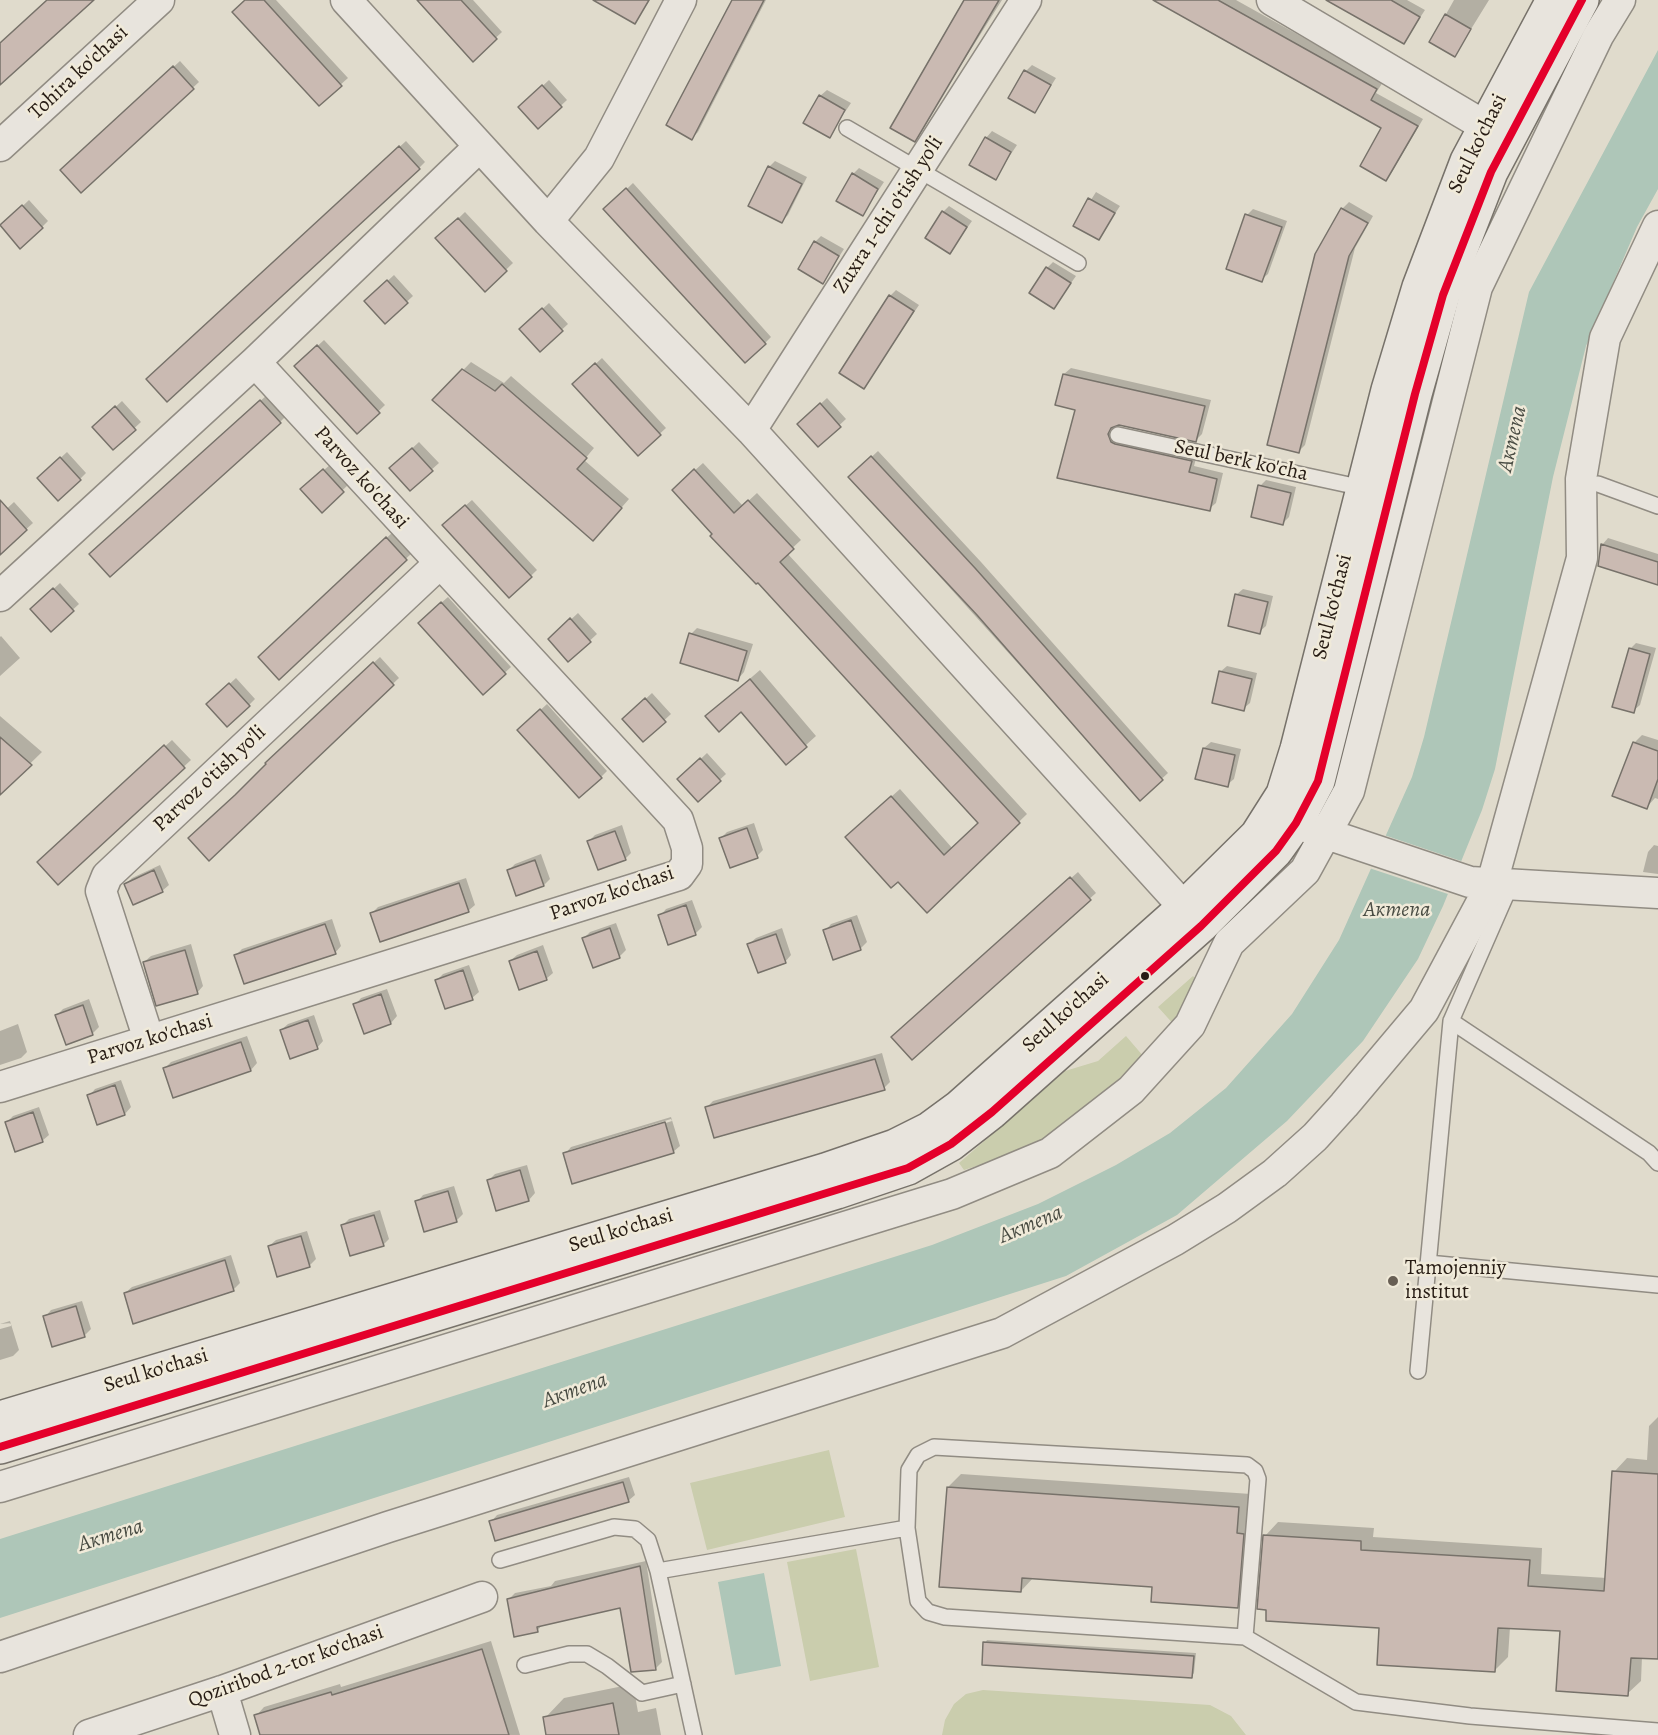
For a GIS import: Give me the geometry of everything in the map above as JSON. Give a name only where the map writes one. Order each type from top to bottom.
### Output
[{"type":"main road","name":"Seul ko'chasi","points":[[0,1447],[837,1192],[908,1168],[951,1144],[992,1112],[1193,916],[1245,848],[1313,794],[1326,753],[1415,394],[1443,295],[1491,172],[1496,132],[1553,0]]},
{"type":"main road","name":"Seul ko'chasi","points":[[1285,818],[1283,794],[1295,757],[1363,488],[1419,287],[1450,202],[1582,0]]},
{"type":"main road","name":"Seul ko'chasi","points":[[0,1418],[825,1170],[896,1146],[928,1129],[959,1107],[1193,916]]},
{"type":"street","name":"Tohira ko'chasi","points":[[0,146],[159,0]]},
{"type":"street","points":[[346,0],[548,221],[751,430],[1193,916]]},
{"type":"street","points":[[548,221],[599,158],[681,0]]},
{"type":"street","name":"Zuxra 1-chi o'tish yo'li","points":[[751,430],[1026,0]]},
{"type":"street","points":[[1272,0],[1496,132]]},
{"type":"street","points":[[0,1487],[952,1194],[1050,1153],[1131,1090],[1190,1025],[1229,943],[1305,871],[1332,838],[1349,791],[1477,287],[1598,36],[1620,0]]},
{"type":"street","points":[[0,596],[255,362],[479,147]]},
{"type":"street","points":[[0,1657],[388,1527],[1002,1333],[1175,1239],[1227,1208],[1275,1173],[1315,1137],[1424,1010],[1490,883],[1582,558],[1581,479],[1605,338],[1658,226]]},
{"type":"street","points":[[1598,484],[1618,362],[1630,326],[1658,265]]},
{"type":"street","name":"Parvoz ko'chasi","points":[[0,1087],[679,875],[687,864],[687,848],[678,820],[439,564],[255,362]]},
{"type":"street","name":"Parvoz o'tish yo'li","points":[[149,1040],[101,891],[107,876],[439,564]]},
{"type":"street","points":[[1285,818],[1332,838],[1490,883],[1658,893]]},
{"type":"street","name":"Qoziribod 2-tor ko‘chasi","points":[[89,1735],[222,1691],[482,1597]]},
{"type":"street","points":[[222,1691],[235,1735]]},
{"type":"lane","points":[[847,128],[1078,263]]},
{"type":"lane","name":"Seul berk ko'cha","points":[[1118,435],[1363,488]]},
{"type":"lane","points":[[1598,484],[1658,506]]},
{"type":"lane","points":[[1418,1371],[1450,1021],[1490,883]]},
{"type":"lane","points":[[1450,1021],[1649,1154],[1658,1163]]},
{"type":"lane","points":[[1428,1263],[1658,1285]]},
{"type":"lane","points":[[1245,1637],[1258,1479],[1255,1471],[1247,1465],[934,1447],[918,1455],[909,1470],[907,1527],[918,1600],[928,1612],[945,1617],[1245,1637],[1356,1702],[1470,1716],[1658,1731]]},
{"type":"lane","points":[[500,1560],[614,1527],[635,1529],[648,1539],[658,1571],[694,1735]]},
{"type":"lane","points":[[658,1571],[907,1527]]},
{"type":"lane","points":[[525,1665],[569,1654],[586,1654],[607,1666],[642,1693],[683,1684]]},
{"type":"shaded area","points":[[1193,976],[1201,984],[1176,1027],[1158,1007]]},
{"type":"shaded area","points":[[1126,1036],[1144,1057],[1060,1130],[1033,1148],[964,1170],[959,1163],[1065,1071],[1098,1061]]},
{"type":"shaded area","points":[[829,1450],[845,1517],[707,1550],[690,1483]]},
{"type":"shaded area","points":[[856,1549],[879,1667],[810,1681],[787,1562]]},
{"type":"shaded area","points":[[983,1690],[1210,1705],[1231,1716],[1246,1735],[942,1735],[945,1720],[954,1704],[966,1694]]},
{"type":"water","name":"Актепа","points":[[1658,50],[1658,189],[1637,227],[1586,346],[1553,477],[1495,769],[1482,810],[1443,906],[1418,959],[1363,1041],[1287,1121],[1177,1215],[1066,1276],[0,1618],[0,1539],[932,1245],[1038,1204],[1116,1165],[1170,1133],[1226,1088],[1292,1014],[1339,940],[1412,777],[1424,737],[1529,292]]},
{"type":"water","points":[[764,1573],[781,1666],[735,1675],[718,1582]]},
{"type":"pier","points":[[1384,835],[1464,862],[1451,895],[1369,868]]},
{"type":"building","points":[[47,0],[94,0],[0,85],[0,43]]},
{"type":"building","points":[[245,0],[264,0],[342,86],[319,106],[232,12]]},
{"type":"building","points":[[417,0],[461,0],[497,39],[473,62]]},
{"type":"building","points":[[593,0],[649,0],[635,24]]},
{"type":"building","points":[[732,0],[764,0],[692,140],[666,125]]},
{"type":"building","points":[[964,0],[999,0],[915,142],[890,128]]},
{"type":"building","points":[[1153,0],[1218,0],[1377,89],[1371,100],[1418,126],[1386,181],[1360,166],[1381,128]]},
{"type":"building","points":[[1326,0],[1391,0],[1420,17],[1404,44]]},
{"type":"building","points":[[1445,14],[1471,29],[1455,57],[1429,42]]},
{"type":"building","points":[[173,66],[194,89],[81,193],[60,170]]},
{"type":"building","points":[[1024,70],[1051,85],[1035,113],[1008,98]]},
{"type":"building","points":[[542,85],[562,107],[538,129],[518,107]]},
{"type":"building","points":[[819,95],[845,110],[830,138],[803,123]]},
{"type":"building","points":[[985,137],[1011,152],[996,180],[969,165]]},
{"type":"building","points":[[399,146],[420,169],[167,402],[146,379]]},
{"type":"building","points":[[768,166],[802,184],[782,223],[748,206]]},
{"type":"building","points":[[852,173],[878,189],[863,216],[836,201]]},
{"type":"building","points":[[626,188],[766,344],[745,363],[603,209]]},
{"type":"building","points":[[1088,198],[1115,213],[1099,240],[1073,226]]},
{"type":"building","points":[[22,205],[43,228],[20,249],[0,225]]},
{"type":"building","points":[[1341,208],[1368,223],[1349,256],[1299,453],[1267,445],[1315,254]]},
{"type":"building","points":[[942,211],[967,227],[950,254],[925,238]]},
{"type":"building","points":[[1245,214],[1282,227],[1262,282],[1226,269]]},
{"type":"building","points":[[458,218],[507,271],[485,292],[435,238]]},
{"type":"building","points":[[814,241],[839,256],[823,284],[798,269]]},
{"type":"building","points":[[1046,267],[1071,283],[1054,309],[1029,293]]},
{"type":"building","points":[[387,280],[408,303],[385,324],[364,301]]},
{"type":"building","points":[[889,295],[914,311],[864,389],[839,373]]},
{"type":"building","points":[[542,308],[563,331],[540,352],[519,329]]},
{"type":"building","points":[[317,345],[380,413],[357,434],[294,366]]},
{"type":"building","points":[[595,363],[661,435],[638,456],[572,384]]},
{"type":"building","points":[[462,369],[495,391],[502,384],[587,458],[577,469],[622,508],[593,541],[432,400]]},
{"type":"building","points":[[1063,374],[1205,406],[1196,442],[1119,425],[1111,428],[1108,434],[1111,442],[1115,444],[1192,461],[1189,472],[1217,479],[1210,511],[1057,478],[1075,410],[1055,405]]},
{"type":"building","points":[[260,400],[281,423],[110,577],[89,554]]},
{"type":"building","points":[[820,403],[841,427],[818,447],[797,424]]},
{"type":"building","points":[[115,406],[136,430],[113,450],[92,427]]},
{"type":"building","points":[[412,448],[433,471],[410,491],[389,468]]},
{"type":"building","points":[[871,456],[975,568],[1163,780],[1140,801],[977,615],[848,477]]},
{"type":"building","points":[[60,457],[81,480],[58,501],[37,478]]},
{"type":"building","points":[[323,469],[344,492],[322,513],[300,489]]},
{"type":"building","points":[[694,469],[734,513],[748,500],[794,549],[780,562],[1020,823],[927,913],[898,882],[891,888],[845,837],[891,796],[944,855],[978,823],[758,583],[756,584],[710,536],[712,534],[672,490]]},
{"type":"building","points":[[1258,485],[1291,493],[1283,525],[1251,517]]},
{"type":"building","points":[[0,500],[27,530],[0,555]]},
{"type":"building","points":[[465,505],[532,577],[509,598],[442,525]]},
{"type":"building","points":[[386,537],[407,560],[279,680],[258,657]]},
{"type":"building","points":[[1601,544],[1658,562],[1658,585],[1598,566]]},
{"type":"building","points":[[53,588],[74,611],[51,632],[30,609]]},
{"type":"building","points":[[1235,594],[1268,602],[1260,634],[1228,626]]},
{"type":"building","points":[[441,602],[506,674],[483,695],[418,623]]},
{"type":"building","points":[[570,618],[591,642],[568,662],[548,639]]},
{"type":"building","points":[[689,633],[747,651],[738,681],[680,663]]},
{"type":"building","points":[[1629,648],[1650,654],[1634,713],[1612,707]]},
{"type":"building","points":[[373,662],[394,685],[209,861],[188,838]]},
{"type":"building","points":[[1219,671],[1252,679],[1244,711],[1212,703]]},
{"type":"building","points":[[750,679],[807,747],[786,765],[741,712],[719,732],[705,716]]},
{"type":"building","points":[[229,683],[250,706],[227,727],[206,704]]},
{"type":"building","points":[[645,698],[666,722],[643,742],[622,719]]},
{"type":"building","points":[[540,709],[602,778],[579,798],[517,730]]},
{"type":"building","points":[[0,737],[32,765],[0,795]]},
{"type":"building","points":[[1633,742],[1658,751],[1658,779],[1647,809],[1612,796]]},
{"type":"building","points":[[164,745],[185,768],[58,885],[37,862]]},
{"type":"building","points":[[1203,748],[1235,755],[1228,787],[1195,779]]},
{"type":"building","points":[[700,758],[721,781],[698,802],[677,779]]},
{"type":"building","points":[[747,828],[758,858],[730,868],[719,838]]},
{"type":"building","points":[[615,831],[626,860],[598,870],[587,841]]},
{"type":"building","points":[[535,860],[544,886],[516,896],[507,870]]},
{"type":"building","points":[[154,870],[163,892],[133,905],[124,884]]},
{"type":"building","points":[[1070,877],[1091,900],[912,1060],[891,1037]]},
{"type":"building","points":[[459,883],[469,912],[380,942],[370,913]]},
{"type":"building","points":[[686,905],[696,935],[668,945],[658,915]]},
{"type":"building","points":[[851,920],[861,950],[833,960],[823,930]]},
{"type":"building","points":[[325,924],[336,954],[244,984],[234,955]]},
{"type":"building","points":[[610,928],[620,958],[593,968],[582,938]]},
{"type":"building","points":[[776,934],[786,963],[758,973],[747,944]]},
{"type":"building","points":[[185,950],[198,994],[156,1006],[143,962]]},
{"type":"building","points":[[537,951],[547,980],[519,990],[509,961]]},
{"type":"building","points":[[463,970],[473,1000],[445,1009],[435,980]]},
{"type":"building","points":[[381,994],[391,1024],[364,1034],[353,1004]]},
{"type":"building","points":[[83,1005],[93,1035],[66,1045],[55,1015]]},
{"type":"building","points":[[308,1020],[318,1049],[290,1059],[280,1030]]},
{"type":"building","points":[[241,1042],[251,1071],[173,1098],[163,1068]]},
{"type":"building","points":[[875,1059],[885,1090],[714,1138],[705,1107]]},
{"type":"building","points":[[115,1085],[125,1115],[97,1125],[87,1095]]},
{"type":"building","points":[[33,1112],[43,1142],[15,1152],[5,1122]]},
{"type":"building","points":[[665,1122],[674,1153],[572,1184],[563,1153]]},
{"type":"building","points":[[520,1170],[529,1201],[496,1211],[487,1180]]},
{"type":"building","points":[[448,1191],[457,1222],[424,1232],[415,1201]]},
{"type":"building","points":[[374,1215],[384,1246],[350,1256],[341,1225]]},
{"type":"building","points":[[301,1236],[310,1267],[277,1277],[268,1246]]},
{"type":"building","points":[[225,1260],[234,1291],[133,1324],[124,1293]]},
{"type":"building","points":[[76,1306],[85,1337],[52,1347],[43,1316]]},
{"type":"building","points":[[1612,1471],[1658,1474],[1658,1659],[1631,1658],[1628,1696],[1556,1691],[1560,1631],[1498,1628],[1495,1672],[1377,1665],[1379,1628],[1266,1621],[1266,1610],[1257,1609],[1263,1535],[1361,1541],[1361,1550],[1530,1560],[1528,1586],[1604,1591]]},
{"type":"building","points":[[623,1482],[629,1502],[495,1541],[489,1521]]},
{"type":"building","points":[[947,1487],[1239,1507],[1237,1533],[1244,1534],[1238,1608],[1151,1602],[1152,1587],[1022,1578],[1021,1592],[939,1587]]},
{"type":"building","points":[[640,1566],[656,1670],[631,1672],[620,1608],[537,1627],[538,1632],[514,1637],[507,1599]]},
{"type":"building","points":[[983,1642],[1194,1656],[1192,1678],[982,1665]]},
{"type":"building","points":[[482,1649],[509,1735],[260,1735],[254,1715],[331,1692],[332,1695]]},
{"type":"building","points":[[613,1703],[619,1735],[546,1735],[543,1717]]},
{"type":"transit line","points":[[0,1447],[908,1168],[951,1144],[992,1112],[1201,926],[1276,851],[1296,823],[1318,781],[1415,394],[1443,295],[1491,172],[1582,0]]},
{"type":"place","name":"Tamojenniy institut","points":[[1393,1281]]}]
